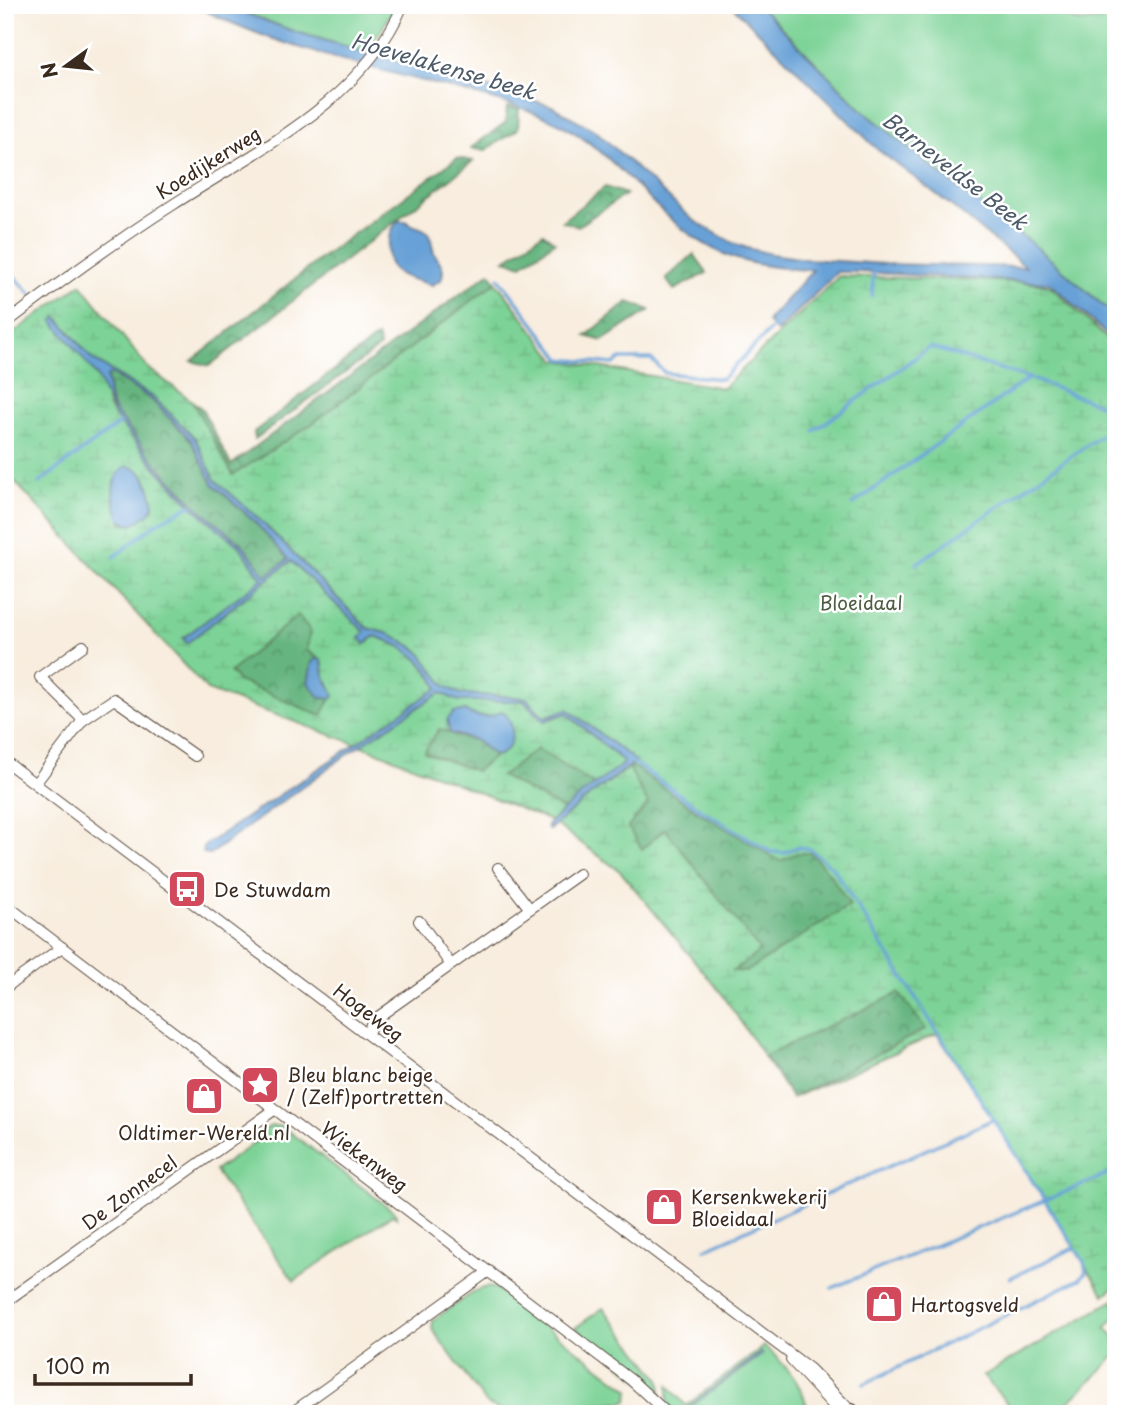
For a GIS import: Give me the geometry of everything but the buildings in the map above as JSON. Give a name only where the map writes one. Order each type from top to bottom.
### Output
[{"type":"street","name":"Koedijkerweg","points":[[5,324],[127,236],[317,111],[362,69],[387,35],[403,5]]},
{"type":"street","points":[[83,646],[40,677],[83,720]]},
{"type":"street","points":[[35,784],[83,720],[114,699],[195,756]]},
{"type":"street","name":"Hogeweg","points":[[5,761],[777,1343],[810,1369],[846,1413]]},
{"type":"street","points":[[498,868],[530,909]]},
{"type":"street","points":[[368,1035],[374,1021],[579,874]]},
{"type":"street","name":"Wiekenweg","points":[[5,904],[631,1380],[668,1414]]},
{"type":"street","points":[[419,921],[451,965]]},
{"type":"street","points":[[5,988],[62,947]]},
{"type":"street","name":"De Zonnecel","points":[[5,1302],[274,1110]]},
{"type":"street","points":[[290,1414],[489,1271]]},
{"type":"green space","points":[[224,5],[396,5],[365,52],[293,31]]},
{"type":"green space","points":[[759,5],[1046,5],[1071,19],[1080,22],[1101,20],[1116,29],[1116,317],[1034,245],[861,109]]},
{"type":"green space","points":[[507,107],[519,109],[518,129],[484,151],[471,148],[506,122]]},
{"type":"green space","points":[[457,158],[473,161],[209,366],[192,361],[321,258]]},
{"type":"green space","points":[[605,187],[626,194],[578,226],[562,221]]},
{"type":"green space","points":[[543,233],[555,242],[522,265],[505,260]]},
{"type":"green space","points":[[694,254],[707,273],[674,290],[666,279]]},
{"type":"green space","points":[[490,272],[496,282],[312,424],[233,475],[192,401],[202,409],[231,465]]},
{"type":"green space","name":"Bloeidaal","points":[[839,276],[1024,282],[1050,286],[1116,347],[1116,1286],[1104,1295],[937,1034],[792,1098],[722,994],[621,872],[555,824],[629,768],[648,804],[628,827],[642,849],[665,829],[760,951],[733,971],[746,972],[850,905],[829,873],[811,853],[798,853],[780,861],[705,816],[632,766],[635,761],[568,709],[544,717],[526,698],[461,694],[445,686],[418,650],[390,634],[367,628],[257,517],[215,480],[194,438],[153,397],[92,359],[57,317],[103,386],[109,408],[114,415],[156,468],[193,507],[241,548],[263,579],[184,638],[187,642],[291,561],[365,632],[365,644],[375,636],[405,649],[427,669],[438,689],[356,744],[207,690],[5,471],[5,339],[81,284],[148,368],[192,401],[233,475],[312,424],[496,282],[556,360],[723,388]],"holes":[[[145,477],[154,508],[133,525],[122,523],[114,498],[114,481]],[[298,615],[310,630],[307,650],[322,661],[324,675],[334,694],[321,716],[238,681],[230,672]],[[899,993],[926,1029],[792,1098],[765,1056]]]},
{"type":"green space","points":[[628,302],[650,310],[602,341],[586,336]]},
{"type":"green space","points":[[377,337],[380,347],[255,439],[254,432]]},
{"type":"green space","points":[[110,374],[151,399],[191,440],[213,484],[289,558],[266,577],[243,545],[195,505],[158,466],[114,410],[109,397],[107,377]]},
{"type":"green space","points":[[298,615],[310,630],[307,650],[317,658],[312,663],[321,698],[333,698],[322,716],[238,681],[230,672]]},
{"type":"green space","points":[[440,693],[460,701],[524,701],[544,721],[566,713],[622,760],[622,765],[595,785],[537,749],[501,776],[564,810],[551,821],[360,745]],"holes":[[[464,711],[479,716],[502,711],[500,755],[476,771],[424,752],[439,729],[450,733]]]},
{"type":"green space","points":[[439,729],[475,740],[495,756],[476,772],[424,752]]},
{"type":"green space","points":[[537,749],[595,785],[564,810],[500,776]]},
{"type":"green space","points":[[632,766],[705,816],[798,853],[811,853],[829,873],[850,905],[746,972],[731,970],[760,951],[664,829],[642,850],[628,827],[648,804],[629,768]]},
{"type":"green space","points":[[899,993],[926,1029],[792,1098],[765,1056]]},
{"type":"green space","points":[[271,1126],[282,1126],[397,1214],[397,1218],[392,1215],[294,1281],[215,1171],[265,1135],[263,1130]]},
{"type":"green space","points":[[495,1288],[629,1390],[628,1400],[592,1404],[580,1414],[506,1414],[486,1403],[432,1329],[433,1320],[477,1290]]},
{"type":"green space","points":[[1114,1300],[1116,1316],[1105,1328],[1116,1338],[1116,1355],[1057,1414],[1017,1414],[983,1376]]},
{"type":"green space","points":[[603,1308],[660,1379],[661,1397],[575,1328]]},
{"type":"green space","points":[[764,1346],[798,1384],[808,1413],[677,1414],[668,1406],[668,1385],[686,1406]]},
{"type":"water","points":[[194,5],[224,5],[293,31],[552,106],[596,131],[693,220],[747,248],[806,259],[1026,267],[877,149],[731,5],[759,5],[861,109],[1034,245],[1116,317],[1116,343],[1050,283],[860,272],[837,272],[777,332],[767,321],[813,270],[756,264],[724,254],[701,242],[659,209],[602,153],[558,123],[508,104],[290,44],[225,20]]},
{"type":"water","points":[[398,221],[406,221],[428,233],[434,253],[443,269],[441,280],[432,285],[405,277],[392,268],[388,253],[389,241]]},
{"type":"water","points":[[57,317],[92,359],[153,397],[195,438],[215,480],[257,517],[367,628],[390,634],[418,650],[445,686],[461,694],[526,698],[544,717],[567,709],[636,761],[549,830],[547,825],[582,794],[622,765],[622,760],[566,713],[544,721],[524,701],[459,701],[440,693],[349,753],[209,855],[203,853],[204,846],[438,688],[420,661],[396,644],[375,636],[365,644],[360,638],[365,632],[291,561],[187,643],[183,638],[262,579],[241,548],[193,507],[156,468],[114,415],[97,376],[53,321]],"holes":[[[111,374],[151,399],[191,440],[213,484],[254,521],[288,559],[266,576],[243,545],[195,505],[158,466],[114,410],[109,397],[107,377]]]},
{"type":"water","points":[[126,466],[133,467],[142,475],[149,486],[154,505],[151,512],[133,525],[120,520],[113,491],[116,478]]},
{"type":"water","points":[[317,658],[322,661],[333,698],[321,698],[308,683],[312,662]]},
{"type":"water","points":[[464,711],[483,717],[502,711],[512,729],[507,749],[495,756],[475,740],[450,733],[447,720],[454,712]]},
{"type":"water","points":[[761,1352],[763,1354],[684,1411]]},
{"type":"waterway","points":[[5,267],[33,296]]},
{"type":"waterway","points":[[872,296],[874,271]]},
{"type":"waterway","points":[[499,278],[561,359],[613,364],[621,359],[651,359],[665,373],[722,379],[776,324]]},
{"type":"waterway","points":[[814,431],[930,347],[1029,378],[1116,411]]},
{"type":"waterway","points":[[852,505],[1029,378]]},
{"type":"waterway","points":[[39,483],[120,423]]},
{"type":"waterway","points":[[916,564],[1116,425]]},
{"type":"waterway","points":[[114,557],[157,523],[191,505]]},
{"type":"waterway","points":[[631,761],[703,811],[771,852],[784,853],[797,847],[810,849],[833,868],[1084,1262],[1086,1272],[1080,1279],[864,1384]]},
{"type":"waterway","points":[[705,1249],[992,1120]]},
{"type":"waterway","points":[[832,1288],[1116,1171]]},
{"type":"waterway","points":[[1010,1278],[1074,1248]]},
{"type":"place","name":"De Stuwdam","points":[[187,889]]},
{"type":"place","name":"Bleu blanc beige / (Zelf)portretten","points":[[260,1085]]},
{"type":"place","name":"Oldtimer-Wereld.nl","points":[[204,1096]]},
{"type":"place","name":"Kersenkwekerij Bloeidaal","points":[[664,1207]]},
{"type":"place","name":"Hartogsveld","points":[[884,1304]]},
{"type":"water label","name":"Hoevelakense beek","points":[[444,65]]},
{"type":"water label","name":"Barneveldse Beek","points":[[956,170]]}]
